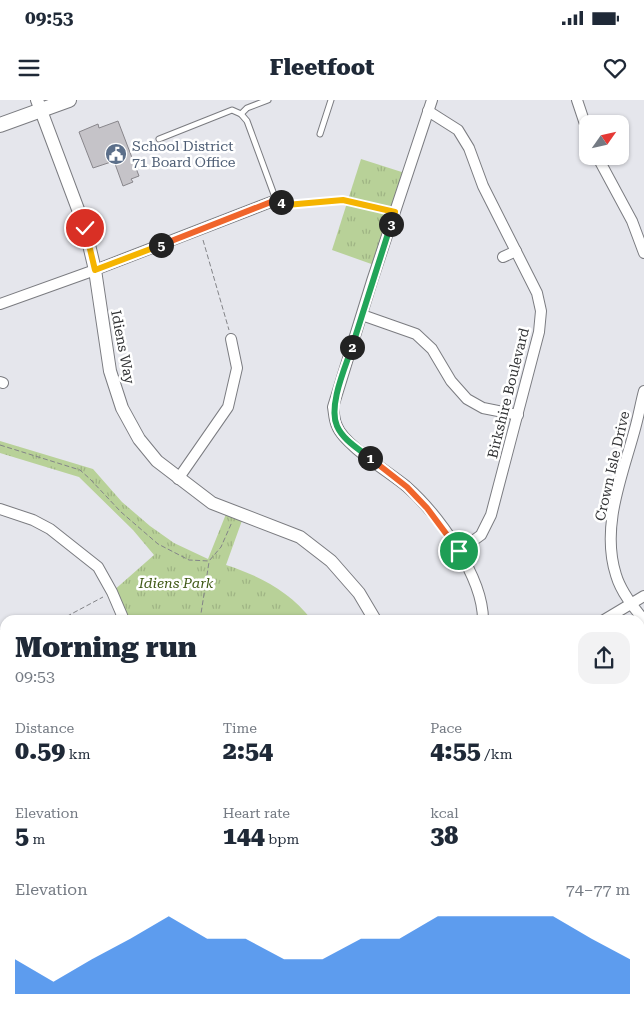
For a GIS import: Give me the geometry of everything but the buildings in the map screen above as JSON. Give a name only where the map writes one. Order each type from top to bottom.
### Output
[{"type":"main road","points":[[0,125],[39,105],[69,100]]},
{"type":"street","points":[[432,100],[333,407],[337,426],[349,442],[407,487],[427,508],[459,551],[478,592],[483,615]]},
{"type":"street","points":[[577,100],[582,115]]},
{"type":"street","name":"Idiens Way","points":[[39,105],[85,228],[95,270],[110,371],[122,408],[139,439],[157,461],[178,479],[212,503],[300,537],[331,561],[359,593],[371,615]]},
{"type":"street","name":"Birkshire Boulevard","points":[[428,111],[458,130],[469,148],[483,186],[537,292],[541,311],[539,332],[490,515],[481,535],[459,551]]},
{"type":"street","points":[[602,165],[632,221],[644,253]]},
{"type":"street","points":[[0,304],[95,270],[276,200],[286,205]]},
{"type":"street","points":[[503,257],[516,251]]},
{"type":"street","points":[[362,315],[416,334],[432,349],[451,381],[467,399],[483,408],[518,415]]},
{"type":"street","points":[[178,479],[228,408],[237,368],[231,339]]},
{"type":"street","name":"Crown Isle Drive","points":[[640,615],[630,604],[616,576],[611,552],[612,522],[618,489],[644,391]]},
{"type":"street","points":[[0,509],[33,520],[50,529],[98,567],[122,615]]},
{"type":"street","points":[[612,615],[644,596]]},
{"type":"lane","points":[[241,114],[247,108],[268,100]]},
{"type":"lane","points":[[320,134],[331,100]]},
{"type":"lane","points":[[159,139],[232,110],[241,114],[247,121],[276,200]]},
{"type":"path","points":[[286,205],[343,200],[395,212]]},
{"type":"path","points":[[200,229],[231,339]]},
{"type":"path","points":[[0,445],[80,470],[121,512],[158,544],[189,560],[209,561]]},
{"type":"path","points":[[201,615],[209,561],[221,547],[236,512]]},
{"type":"path","points":[[69,615],[112,592]]},
{"type":"green space","points":[[361,159],[408,174],[377,266],[332,250]]},
{"type":"green space","name":"Idiens Park","points":[[0,441],[93,469],[122,502],[150,526],[174,543],[208,559],[228,509],[244,515],[226,565],[251,574],[273,586],[294,601],[308,615],[122,615],[112,592],[154,555],[133,530],[79,477],[0,453]]},
{"type":"place","name":"School District 71 Board Office","points":[[116,154]]},
{"type":"route","points":[[85,228],[95,270],[276,200],[286,205],[343,200],[395,212],[333,407],[337,426],[349,442],[407,487],[427,508],[459,551]]}]
